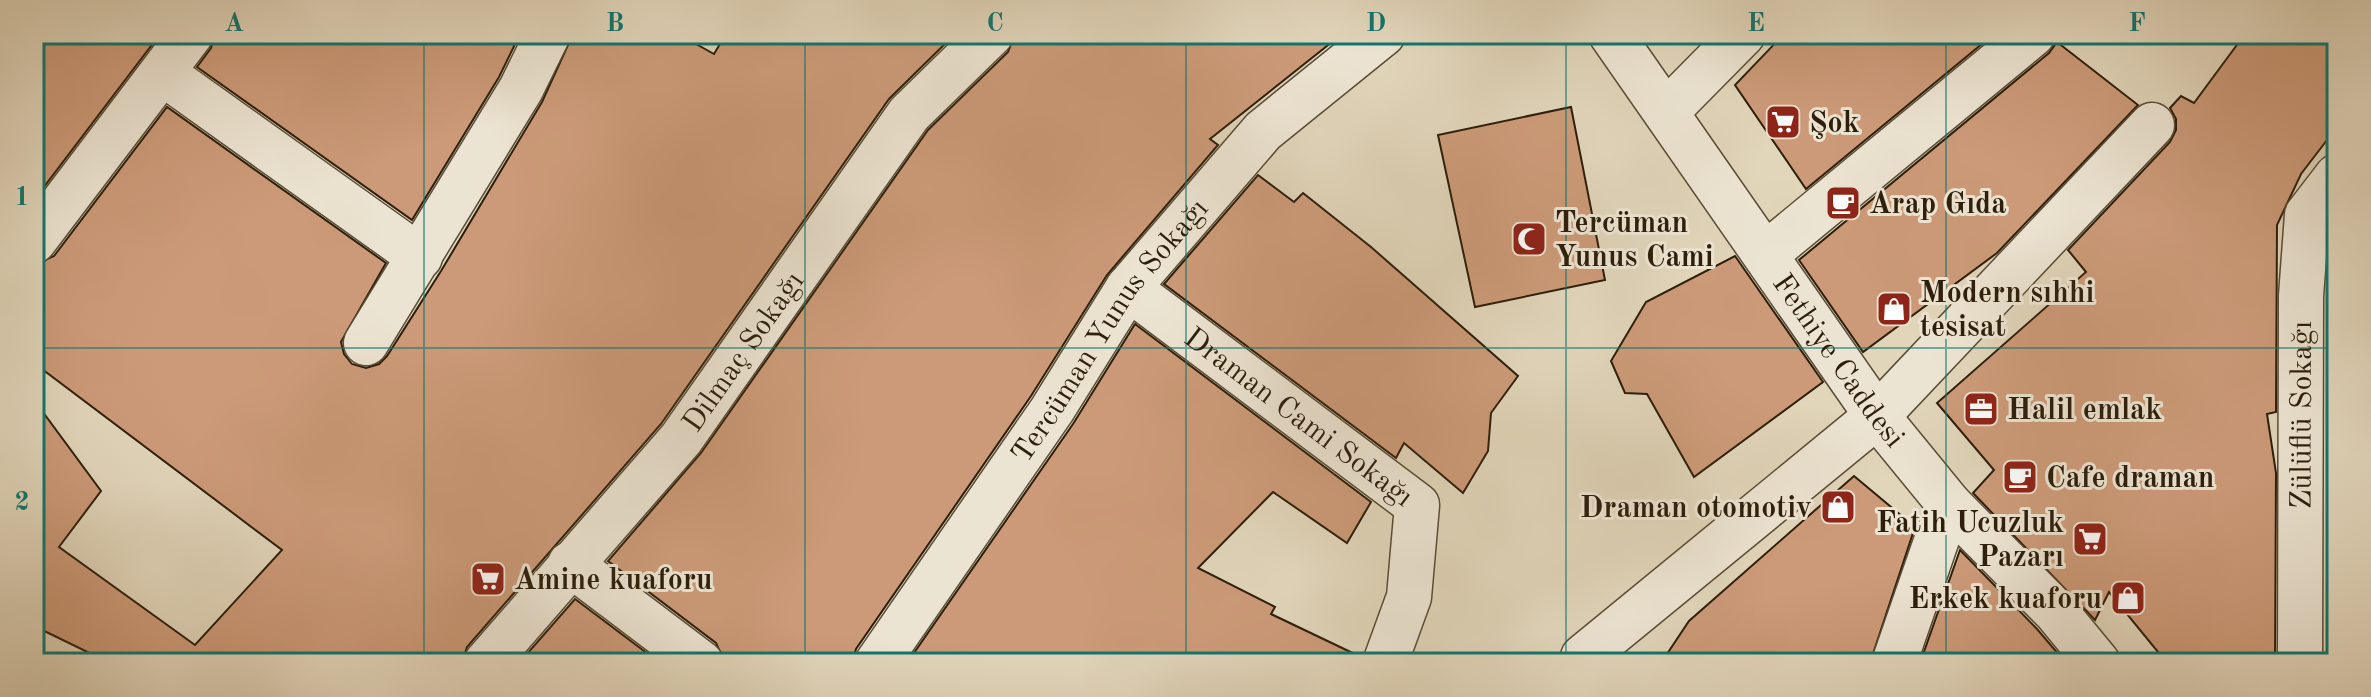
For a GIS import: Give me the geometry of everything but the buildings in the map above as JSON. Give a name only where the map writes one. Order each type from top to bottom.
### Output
[{"type":"street","points":[[34,241],[164,74],[191,34]]},
{"type":"street","points":[[366,343],[521,89],[548,34]]},
{"type":"street","name":"Dilmaç Sokağı","points":[[486,663],[681,439],[909,114],[991,34]]},
{"type":"street","name":"Tercüman Yunus Sokağı","points":[[877,663],[1052,410],[1128,288],[1263,131],[1383,34]]},
{"type":"street","name":"Fethiye Caddesi","points":[[1611,34],[1877,416],[1949,504],[2056,612],[2098,663]]},
{"type":"street","points":[[1667,111],[1743,34]]},
{"type":"street","points":[[1766,254],[2033,34]]},
{"type":"street","points":[[164,74],[420,257]]},
{"type":"street","points":[[1583,657],[1877,416],[2152,125]]},
{"type":"street","name":"Zülüflü Sokağı","points":[[2300,663],[2301,296],[2306,228],[2307,215],[2337,176]]},
{"type":"street","name":"Draman Cami Sokağı","points":[[1128,288],[1417,505],[1409,597],[1385,663]]},
{"type":"street","points":[[1894,663],[1949,504]]},
{"type":"street","points":[[570,564],[701,663]]},
{"type":"place","name":"Şok","points":[[1783,122]]},
{"type":"place","name":"Arap Gıda","points":[[1843,203]]},
{"type":"place","name":"Tercüman Yunus Cami","points":[[1529,239]]},
{"type":"place","name":"Modern sıhhi tesisat","points":[[1894,309]]},
{"type":"place","name":"Halil emlak","points":[[1981,409]]},
{"type":"place","name":"Cafe draman","points":[[2020,477]]},
{"type":"place","name":"Draman otomotiv","points":[[1838,507]]},
{"type":"place","name":"Fatih Ucuzluk Pazarı","points":[[2090,539]]},
{"type":"place","name":"Amine kuaforu","points":[[488,579]]},
{"type":"place","name":"Erkek kuaforu","points":[[2128,598]]}]
